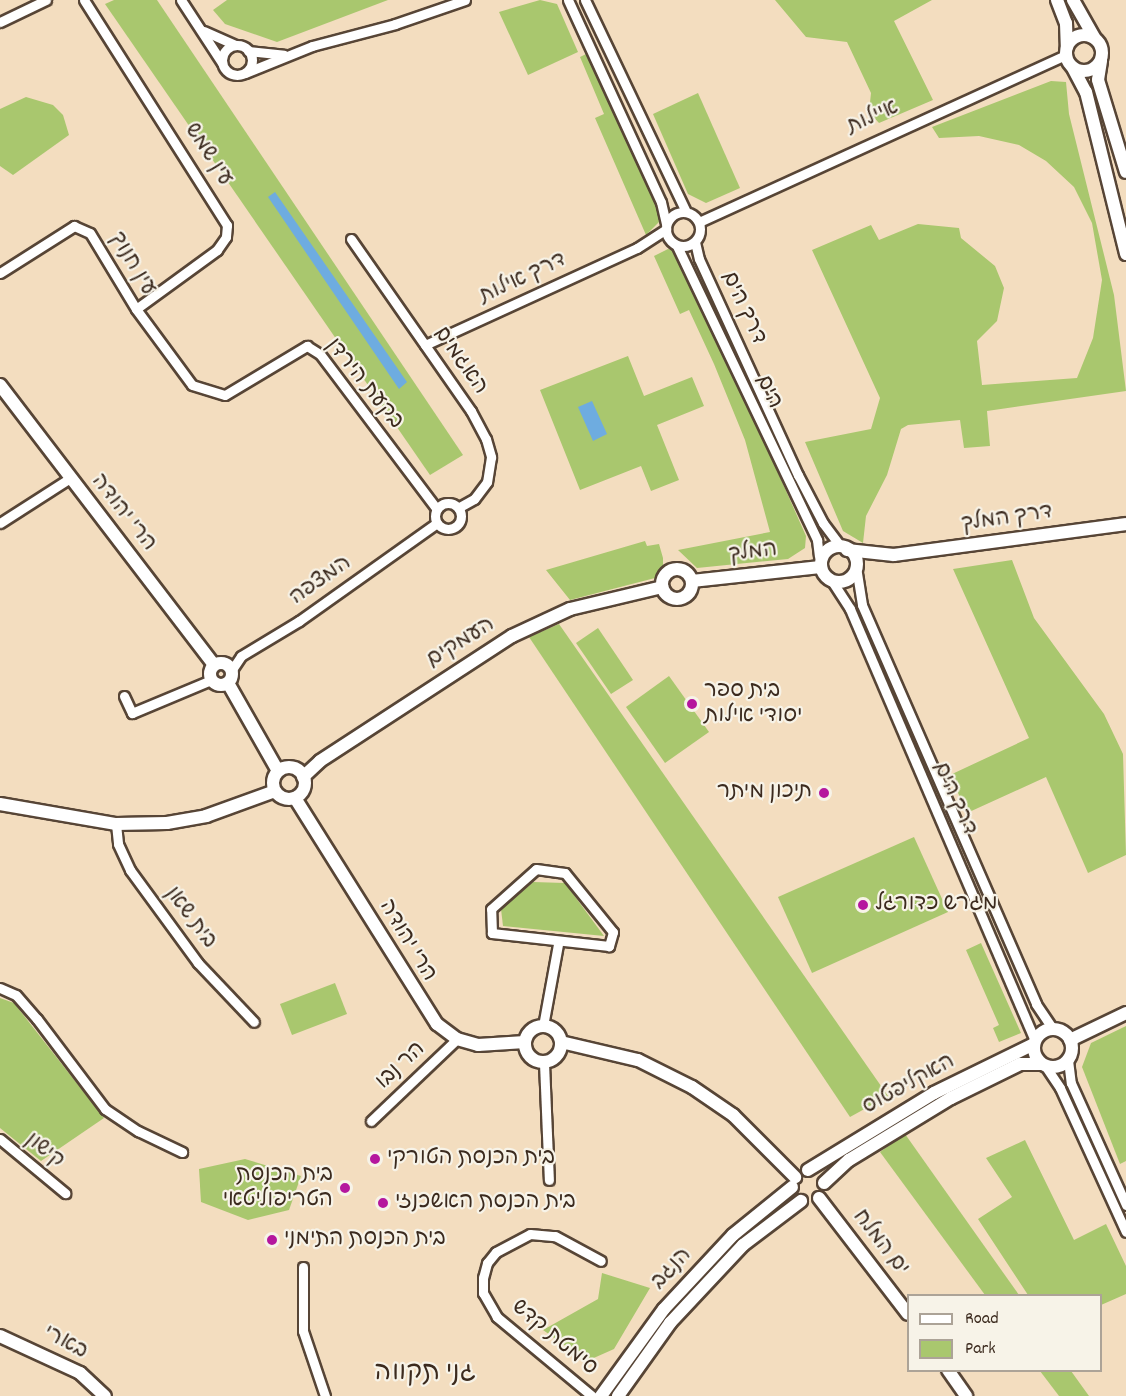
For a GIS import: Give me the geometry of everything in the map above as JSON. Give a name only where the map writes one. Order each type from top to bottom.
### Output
[{"type":"street","points":[[0,22],[46,0]]},
{"type":"street","name":"עין שמש","points":[[84,0],[227,225],[225,237],[217,250],[136,309]]},
{"type":"street","points":[[181,0],[230,74],[245,73],[289,55],[465,0]]},
{"type":"street","points":[[568,0],[661,202],[666,226],[676,245]]},
{"type":"street","points":[[585,0],[686,212],[699,222],[700,232],[695,242],[676,245],[658,242],[637,248]]},
{"type":"street","points":[[1057,0],[1066,23],[1066,51],[1086,92],[1126,254]]},
{"type":"street","points":[[1073,0],[1102,47],[1098,80],[1126,172]]},
{"type":"street","points":[[202,30],[248,51],[289,55]]},
{"type":"street","points":[[1066,51],[1079,35],[1095,38]]},
{"type":"street","points":[[222,63],[226,49],[235,45]]},
{"type":"street","points":[[245,73],[251,65],[248,51]]},
{"type":"street","name":"איילות","points":[[699,222],[1066,51]]},
{"type":"street","points":[[1073,68],[1087,71],[1101,61]]},
{"type":"street","points":[[637,248],[666,226],[673,215],[686,212]]},
{"type":"street","name":"עין חנוך","points":[[0,273],[74,226],[90,233],[136,309],[192,385],[208,391]]},
{"type":"street","name":"האגמים","points":[[351,239],[471,411],[491,457],[487,482],[474,499],[458,508]]},
{"type":"street","name":"דרך הים","points":[[695,242],[699,259],[798,475],[823,523],[844,548]]},
{"type":"street","name":"הים","points":[[676,245],[817,540],[819,561]]},
{"type":"street","name":"דרך אילות","points":[[425,345],[637,248]]},
{"type":"street","name":"בקעת הירדן","points":[[208,391],[225,395],[307,346],[320,354],[437,509]]},
{"type":"street","name":"הרי יהודה","points":[[0,386],[214,665]]},
{"type":"street","points":[[0,523],[70,478]]},
{"type":"street","points":[[448,503],[458,508],[461,518],[455,528],[444,529],[437,523],[437,509],[448,503]]},
{"type":"street","name":"המצפה","points":[[229,677],[241,656],[299,621],[437,523]]},
{"type":"street","name":"דרך המלך","points":[[894,555],[1126,524]]},
{"type":"street","points":[[829,548],[894,555],[845,580],[830,578],[819,561],[829,548]]},
{"type":"street","points":[[844,548],[858,560],[857,572]]},
{"type":"street","name":"המלך","points":[[692,581],[819,561]]},
{"type":"street","points":[[675,569],[686,572],[692,581],[690,593],[678,600],[668,597],[662,587],[664,575],[675,569]]},
{"type":"street","name":"דרך הים","points":[[857,572],[862,605],[1036,1004],[1053,1029]]},
{"type":"street","name":"דרך הים","points":[[830,578],[854,618],[1034,1042]]},
{"type":"street","name":"העמקים","points":[[303,777],[320,761],[512,636],[581,606],[662,587]]},
{"type":"street","points":[[229,677],[217,685],[211,680],[209,674],[214,665],[226,664],[229,677],[278,771]]},
{"type":"street","points":[[124,696],[132,713],[211,680]]},
{"type":"street","points":[[292,768],[303,777],[304,787],[295,798],[283,798],[275,791],[273,781],[278,771],[292,768]]},
{"type":"street","points":[[0,804],[116,824],[206,816],[275,791]]},
{"type":"street","name":"הרי יהודה","points":[[295,798],[422,1005],[437,1024],[457,1039],[478,1045],[525,1042]]},
{"type":"street","name":"בית שאן","points":[[116,824],[118,844],[130,870],[198,963],[254,1022]]},
{"type":"street","points":[[536,869],[565,873],[613,932],[609,946],[558,944],[492,933],[491,909],[536,869]]},
{"type":"street","points":[[543,1026],[558,944]]},
{"type":"street","points":[[0,988],[16,995],[37,1019],[105,1109],[138,1131],[182,1152]]},
{"type":"street","points":[[1070,1040],[1126,1013]]},
{"type":"street","points":[[543,1026],[555,1030],[561,1042],[555,1058],[544,1062],[532,1059],[525,1042],[533,1029],[543,1026]]},
{"type":"street","points":[[1070,1040],[1053,1029],[1041,1032],[1034,1042],[1035,1057],[1044,1065],[1060,1088],[1126,1232]]},
{"type":"street","name":"הר נבו","points":[[371,1120],[457,1039]]},
{"type":"street","points":[[1070,1040],[1068,1060],[1071,1083],[1126,1204]]},
{"type":"street","points":[[561,1042],[638,1060],[692,1087],[733,1115],[793,1182],[801,1201],[819,1198],[824,1183],[819,1174],[808,1170],[793,1182]]},
{"type":"street","name":"האקליפטוס","points":[[808,1170],[934,1092],[1034,1042]]},
{"type":"street","points":[[1044,1065],[1058,1067],[1068,1060]]},
{"type":"street","points":[[544,1062],[549,1180]]},
{"type":"street","name":"האקליפטוס","points":[[824,1183],[849,1160],[951,1098],[1020,1064],[1044,1065]]},
{"type":"street","name":"קישון","points":[[0,1140],[65,1193]]},
{"type":"street","name":"הנגב","points":[[601,1396],[664,1309],[733,1235],[793,1182]]},
{"type":"street","name":"ים המלח","points":[[819,1198],[907,1311]]},
{"type":"street","name":"הנגב","points":[[618,1396],[670,1323],[743,1245],[801,1201]]},
{"type":"street","name":"סימטת קדש","points":[[592,1396],[497,1317],[483,1293],[483,1278],[487,1263],[496,1252],[530,1234],[555,1236],[601,1261]]},
{"type":"street","points":[[303,1267],[303,1330],[325,1396]]},
{"type":"street","name":"בארי","points":[[0,1336],[80,1373],[105,1396]]},
{"type":"street","points":[[949,1372],[966,1396]]},
{"type":"green space","points":[[114,0],[157,0],[463,455],[430,475],[105,4]]},
{"type":"green space","points":[[227,0],[388,0],[277,42],[225,24],[213,10]]},
{"type":"green space","points":[[540,0],[557,4],[578,52],[528,75],[499,12]]},
{"type":"green space","points":[[775,0],[932,0],[894,21],[933,100],[879,123],[869,112],[871,93],[847,42],[806,37]]},
{"type":"green space","points":[[590,52],[656,199],[659,222],[646,235],[595,118],[604,114],[580,57]]},
{"type":"green space","points":[[1051,81],[1066,82],[1069,114],[1114,295],[1126,391],[987,411],[990,446],[964,448],[960,420],[908,425],[901,429],[887,475],[866,516],[863,543],[843,531],[805,442],[871,429],[880,398],[812,250],[871,225],[879,240],[918,224],[959,228],[961,238],[995,266],[1004,288],[997,321],[977,341],[982,385],[1077,378],[1093,338],[1102,280],[1092,223],[1074,187],[1046,161],[1019,145],[979,136],[939,138],[932,127]]},
{"type":"green space","points":[[698,93],[740,188],[706,203],[688,194],[653,114]]},
{"type":"green space","points":[[26,97],[53,105],[63,115],[69,135],[13,175],[0,166],[0,109]]},
{"type":"green space","points":[[668,249],[680,252],[685,262],[806,536],[805,548],[788,559],[697,568],[678,550],[770,532],[745,440],[714,364],[689,310],[680,314],[654,256]]},
{"type":"green space","points":[[628,356],[644,396],[692,377],[704,406],[657,425],[679,480],[651,491],[641,466],[580,490],[540,390]]},
{"type":"green space","points":[[645,541],[647,546],[659,544],[663,558],[663,569],[655,578],[570,600],[546,570]]},
{"type":"green space","points":[[1012,560],[1034,618],[1104,714],[1123,754],[1126,855],[1088,873],[1046,777],[967,813],[950,775],[1029,738],[953,569]]},
{"type":"green space","points":[[559,624],[888,1096],[850,1117],[529,637]]},
{"type":"green space","points":[[598,628],[633,680],[611,694],[576,643]]},
{"type":"green space","points":[[669,676],[709,732],[665,763],[626,707]]},
{"type":"green space","name":"מגרש כדורגל","points":[[914,837],[948,912],[812,973],[778,897]]},
{"type":"green space","points":[[533,882],[565,883],[604,936],[503,926],[501,909]]},
{"type":"green space","points":[[981,943],[1021,1033],[999,1042],[993,1028],[999,1025],[966,950]]},
{"type":"green space","points":[[335,983],[347,1014],[292,1035],[280,1004]]},
{"type":"green space","points":[[0,998],[14,1003],[104,1118],[41,1161],[0,1128]]},
{"type":"green space","points":[[1126,1026],[1126,1161],[1120,1164],[1082,1067],[1091,1043]]},
{"type":"green space","points":[[905,1134],[1018,1294],[984,1294],[880,1152]]},
{"type":"green space","points":[[1025,1140],[1074,1240],[1106,1224],[1126,1266],[1126,1294],[1102,1305],[1102,1294],[1027,1294],[978,1219],[1012,1197],[986,1158]]},
{"type":"green space","points":[[245,1159],[301,1176],[289,1210],[248,1220],[201,1202],[199,1169]]},
{"type":"green space","points":[[602,1273],[650,1288],[614,1349],[587,1361],[543,1330],[598,1299]]},
{"type":"green space","points":[[1041,1372],[1072,1372],[1089,1396],[1059,1396]]},
{"type":"water","points":[[275,192],[407,382],[399,389],[268,197]]},
{"type":"water","points":[[592,401],[607,434],[593,441],[578,407]]},
{"type":"place","name":"בית ספר יסודי אילות","points":[[692,704]]},
{"type":"place","name":"תיכון מיתר","points":[[824,793]]},
{"type":"place","name":"מגרש כדורגל","points":[[863,905]]},
{"type":"place","name":"בית הכנסת הטורקי","points":[[375,1159]]},
{"type":"place","name":"בית הכנסת הטריפוליטאי","points":[[345,1188]]},
{"type":"place","name":"בית הכנסת האשכנזי","points":[[383,1203]]},
{"type":"place","name":"בית הכנסת התימני","points":[[272,1240]]},
{"type":"district","name":"גני תקווה","points":[[425,1374]]}]
